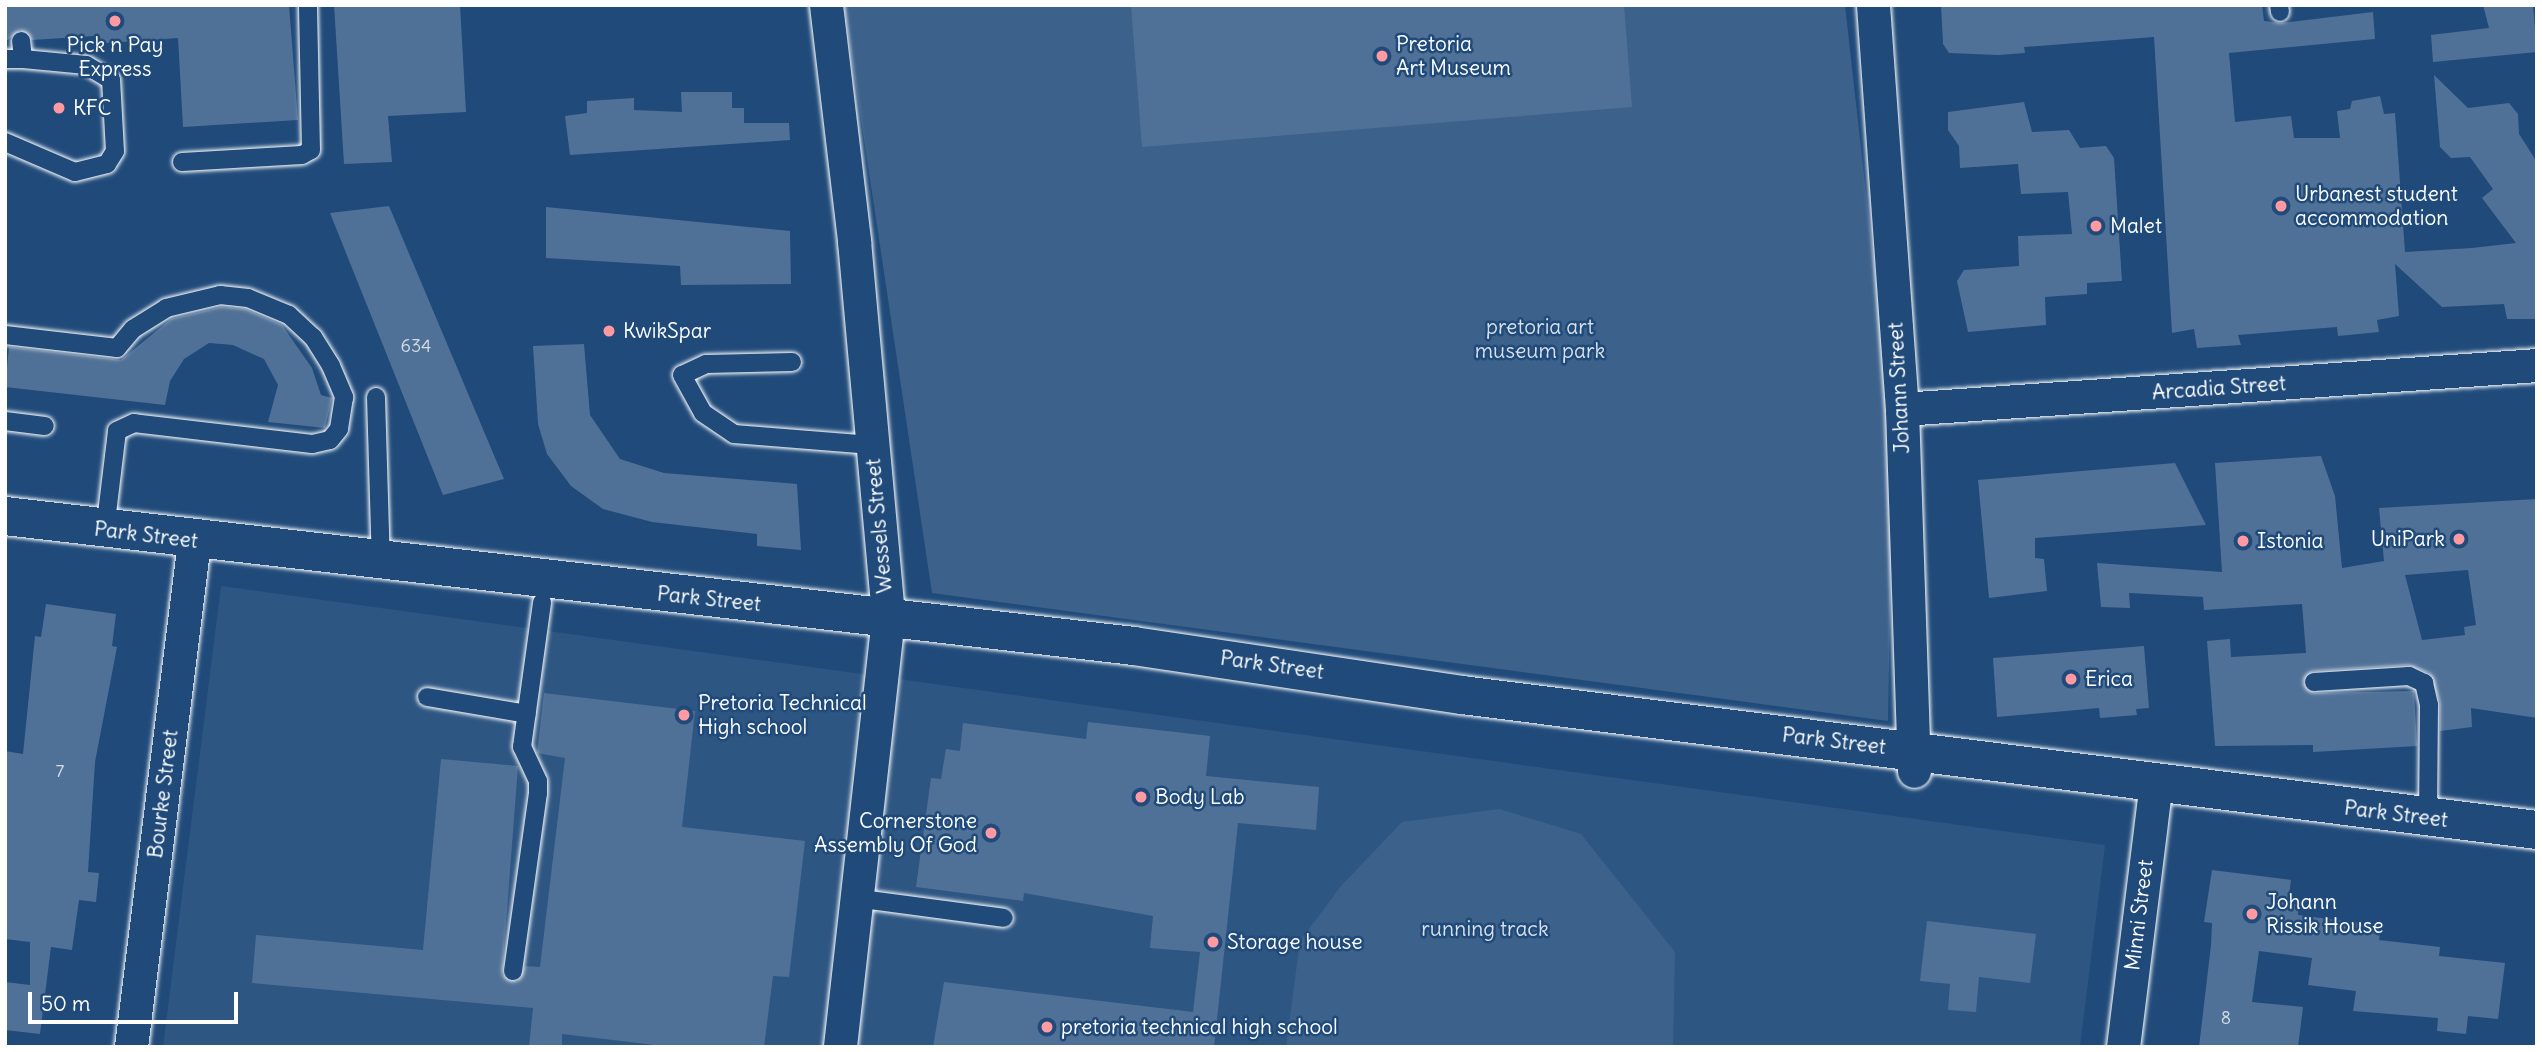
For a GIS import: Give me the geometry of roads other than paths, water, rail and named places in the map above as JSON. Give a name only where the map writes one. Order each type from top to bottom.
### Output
[{"type":"street","name":"Wessels Street","points":[[827,5],[888,629],[840,1047]]},
{"type":"street","name":"Johann Street","points":[[1873,5],[1902,409],[1914,761]]},
{"type":"street","name":"Arcadia Street","points":[[1902,409],[2537,365]]},
{"type":"street","name":"Park Street","points":[[5,516],[106,530],[193,551],[542,601],[888,629]]},
{"type":"street","name":"Park Street","points":[[5,536],[381,563],[2155,792],[2537,846]]},
{"type":"street","name":"Bourke Street","points":[[131,1047],[193,551]]},
{"type":"street","name":"Park Street","points":[[2155,792],[2537,830]]},
{"type":"street","name":"Minni Street","points":[[2123,1047],[2155,792]]},
{"type":"lane","points":[[182,162],[311,150],[308,5]]},
{"type":"lane","points":[[5,142],[75,172],[107,164],[115,150],[114,97],[103,71],[14,59],[20,41]]},
{"type":"lane","points":[[5,335],[117,348],[133,329],[166,308],[220,295],[248,298],[289,315],[313,337],[331,366],[344,397],[340,429],[330,440],[312,444],[134,423],[117,431],[106,530]]},
{"type":"lane","points":[[792,362],[706,364],[690,367],[682,375],[684,385],[703,413],[734,434],[872,445]]},
{"type":"lane","points":[[376,397],[381,563]]},
{"type":"lane","points":[[5,421],[45,426]]},
{"type":"lane","points":[[513,971],[538,781],[524,759],[527,714],[542,601]]},
{"type":"lane","points":[[2314,682],[2409,676],[2424,683],[2429,705],[2428,818]]},
{"type":"lane","points":[[427,697],[527,714]]},
{"type":"lane","points":[[855,898],[1004,918]]},
{"type":"place","name":"Pick n Pay Express","points":[[115,21]]},
{"type":"place","name":"Pretoria Art Museum","points":[[1382,56]]},
{"type":"place","name":"KFC","points":[[59,108]]},
{"type":"place","name":"Urbanest student accommodation","points":[[2281,206]]},
{"type":"place","name":"Malet","points":[[2096,226]]},
{"type":"place","name":"KwikSpar","points":[[609,331]]},
{"type":"place","name":"UniPark","points":[[2459,539]]},
{"type":"place","name":"Istonia","points":[[2243,541]]},
{"type":"place","name":"Erica","points":[[2071,679]]},
{"type":"place","name":"Pretoria Technical High school","points":[[684,715]]},
{"type":"place","name":"Body Lab","points":[[1141,797]]},
{"type":"place","name":"Cornerstone Assembly Of God","points":[[991,833]]},
{"type":"place","name":"Johann Rissik House","points":[[2252,914]]},
{"type":"place","name":"Storage house","points":[[1213,942]]},
{"type":"place","name":"pretoria technical high school","points":[[1047,1027]]},
{"type":"park label","name":"pretoria art museum park","points":[[1540,339]]},
{"type":"park label","name":"running track","points":[[1485,929]]}]
